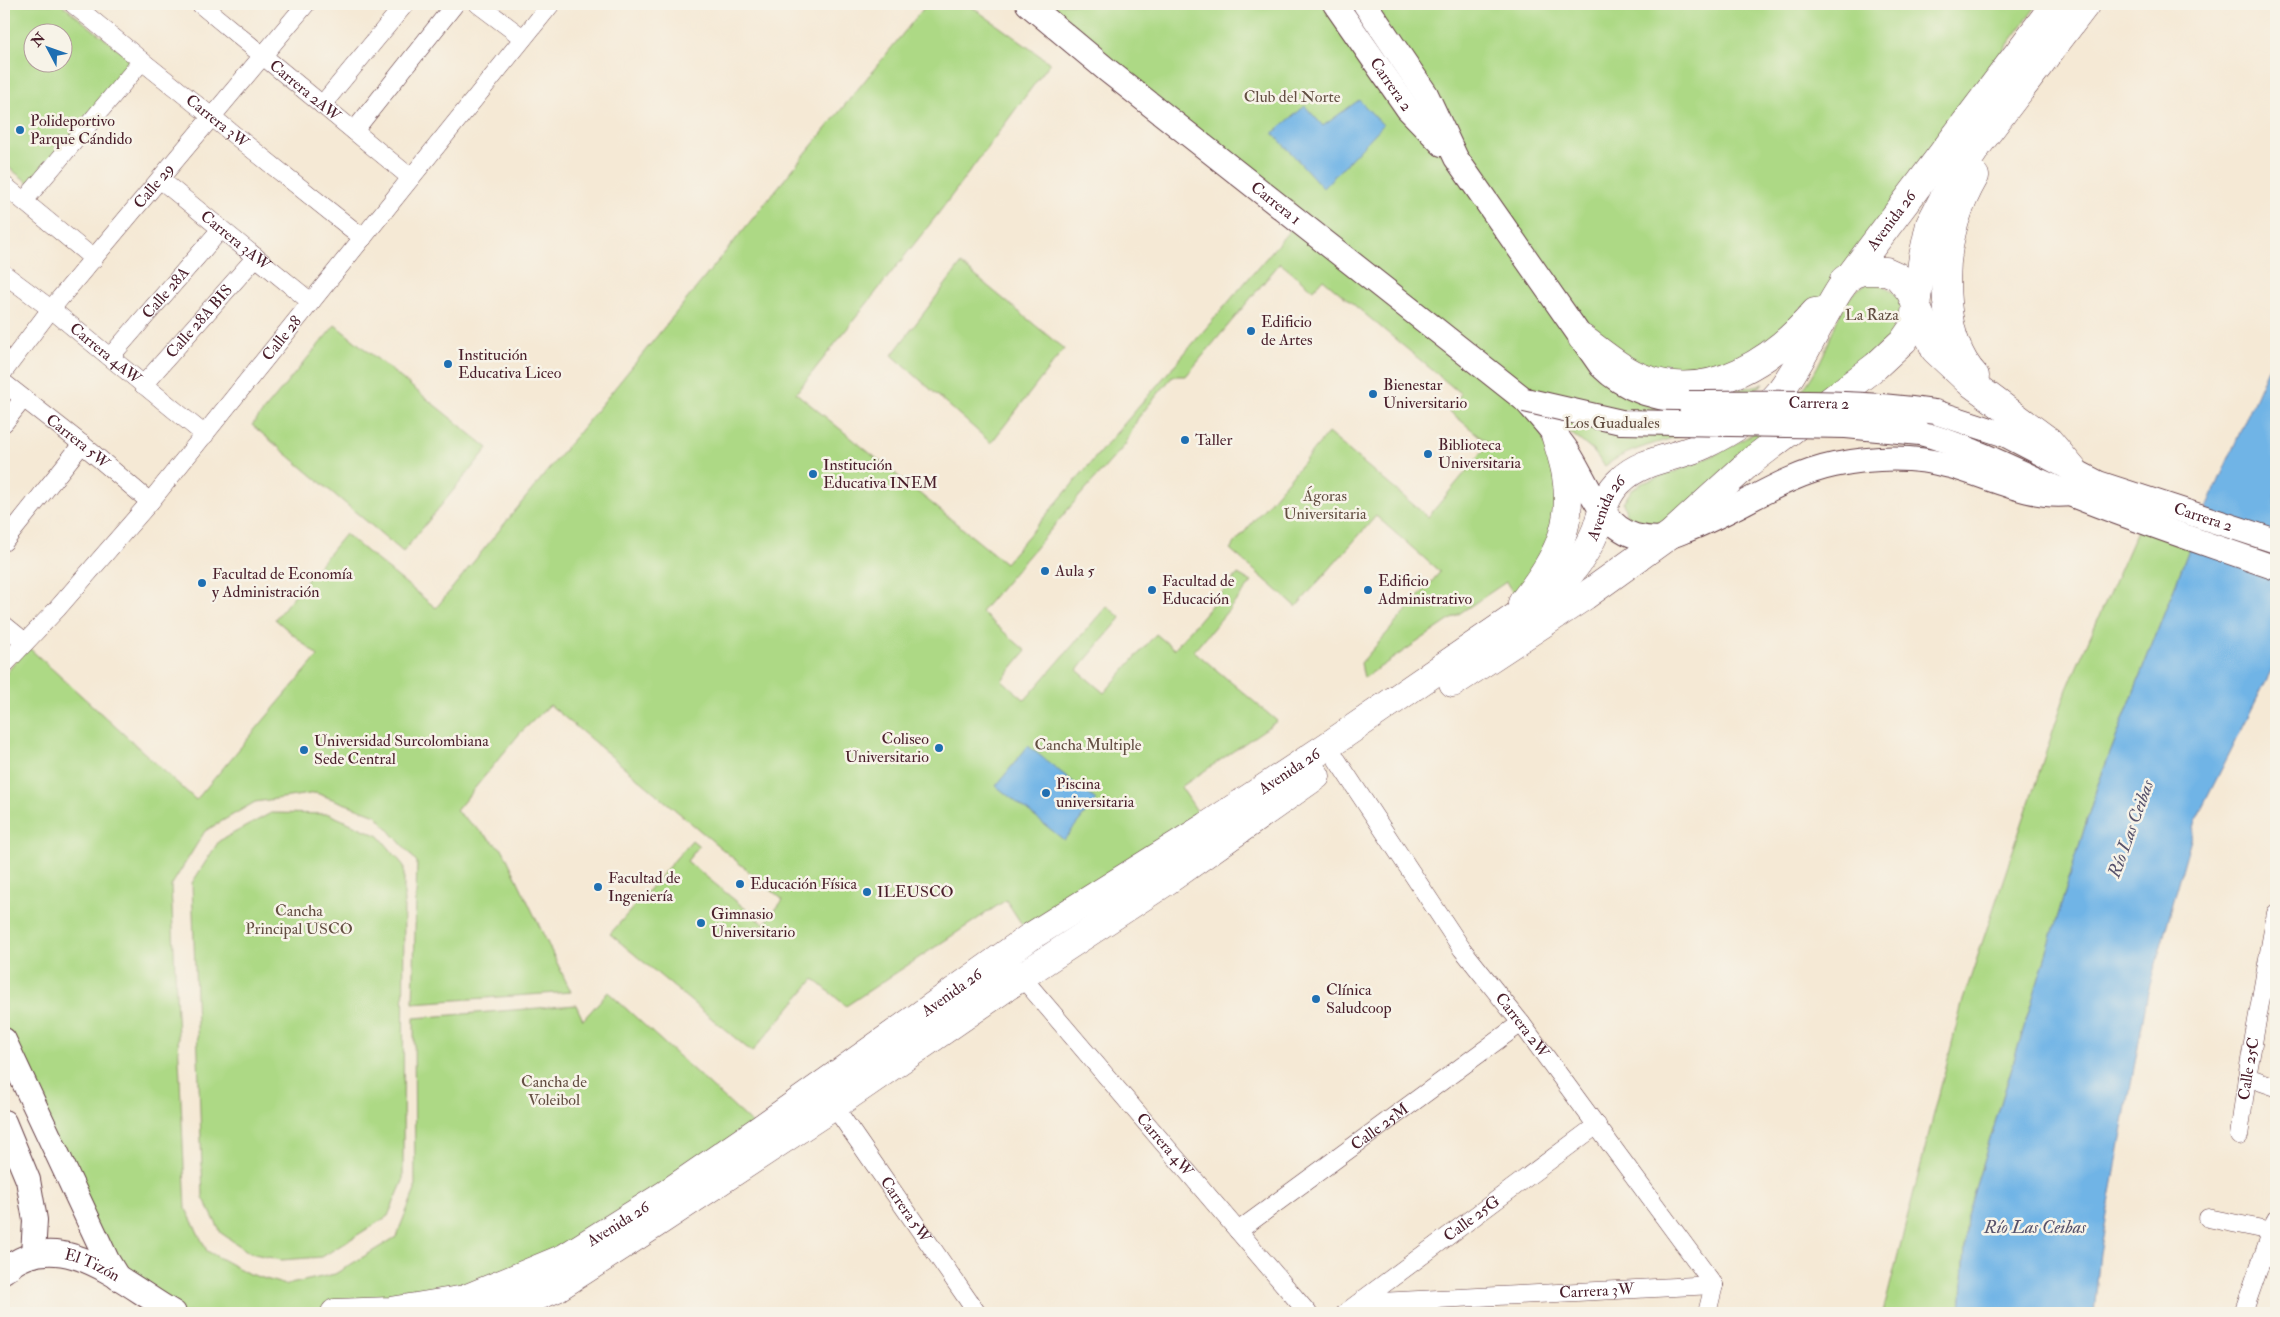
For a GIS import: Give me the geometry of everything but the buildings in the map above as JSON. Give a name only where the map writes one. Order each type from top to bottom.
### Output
[{"type":"main road","name":"Carrera 1","points":[[1028,4],[1107,70],[1525,400]]},
{"type":"main road","name":"Carrera 2","points":[[1335,4],[1408,110],[1456,158]]},
{"type":"main road","name":"Carrera 2","points":[[1365,4],[1426,94],[1456,158],[1601,366],[1614,378],[1630,388],[1689,403],[1849,404],[1894,406],[1935,412],[2006,435],[2081,483],[2124,516],[2276,568]]},
{"type":"main road","name":"Avenida 26","points":[[335,1313],[391,1311],[465,1299],[564,1258],[673,1189],[1030,937],[1223,815],[1502,628],[1553,591],[1568,578],[1582,558],[1609,495],[1621,479],[1635,470],[1704,445],[1770,402],[1801,360],[1822,317],[1851,275],[2055,4]]},
{"type":"main road","name":"Avenida 26","points":[[489,1313],[520,1304],[555,1288],[834,1106],[1020,977],[1164,884],[1337,760],[1585,596],[1664,538],[1750,462],[1876,366],[1904,340],[1913,328],[1923,256],[1930,224],[1944,197],[1979,144],[2086,4]]},
{"type":"main road","points":[[2010,413],[1971,372],[1956,345],[1949,324],[1947,298],[1948,249],[1964,196],[1994,144],[2018,113],[2041,62]]},
{"type":"main road","points":[[1525,400],[1554,432],[1582,474],[1602,511],[1622,531],[1650,539],[1664,538],[1702,524],[1801,475],[1833,465],[1873,458],[1926,460],[2052,496],[2081,483],[2049,441],[1968,381],[1934,350],[1910,291],[1897,276],[1886,271],[1877,270],[1851,275],[1834,289],[1800,330],[1774,353],[1752,367],[1715,381],[1676,387],[1644,379],[1611,359],[1582,338]]},
{"type":"main road","name":"Carrera 2","points":[[1525,400],[1569,412],[1621,422],[1846,426],[1920,433],[2276,541]]},
{"type":"main road","points":[[1502,628],[1537,583],[1562,540],[1568,503],[1566,475],[1554,432]]},
{"type":"main road","points":[[4,1040],[107,1260],[118,1278]]},
{"type":"main road","points":[[4,1122],[28,1180],[35,1220],[12,1264]]},
{"type":"main road","name":"El Tizón","points":[[12,1264],[58,1252],[90,1261],[174,1313]]},
{"type":"street","name":"Carrera 3W","points":[[73,4],[363,238]]},
{"type":"street","name":"Carrera 2AW","points":[[200,4],[411,178]]},
{"type":"street","name":"Calle 29","points":[[4,371],[51,309],[161,180],[306,4]]},
{"type":"street","points":[[322,105],[405,4]]},
{"type":"street","points":[[354,131],[455,4]]},
{"type":"street","points":[[478,4],[523,38]]},
{"type":"street","name":"Calle 28","points":[[4,665],[150,502],[551,4]]},
{"type":"street","points":[[24,201],[142,61]]},
{"type":"street","name":"Carrera 3AW","points":[[161,180],[311,302]]},
{"type":"street","points":[[4,185],[94,259]]},
{"type":"street","name":"Calle 28A","points":[[110,357],[221,229]]},
{"type":"street","name":"Calle 28A BIS","points":[[143,385],[256,257]]},
{"type":"street","name":"Carrera 4AW","points":[[4,274],[51,309],[205,435]]},
{"type":"street","name":"Carrera 5W","points":[[4,383],[82,444],[150,502]]},
{"type":"street","points":[[4,423],[23,399]]},
{"type":"street","points":[[4,542],[82,444]]},
{"type":"street","points":[[4,625],[25,642]]},
{"type":"street","name":"Carrera 2W","points":[[1337,760],[1462,949],[1522,1023],[1714,1285]]},
{"type":"street","name":"Calle 25C","points":[[2240,1136],[2247,1077],[2276,913]]},
{"type":"street","name":"Carrera 4W","points":[[1004,956],[1308,1313]]},
{"type":"street","name":"Calle 25M","points":[[1238,1231],[1522,1023]]},
{"type":"street","points":[[2247,1077],[2276,1087]]},
{"type":"street","name":"Carrera 5W","points":[[834,1106],[977,1313]]},
{"type":"street","name":"Calle 25G","points":[[1352,1308],[1597,1125]]},
{"type":"street","points":[[2208,1218],[2274,1225],[2243,1313]]},
{"type":"street","name":"Carrera 3W","points":[[1352,1308],[1714,1285]]},
{"type":"street","points":[[1707,1313],[1714,1285]]},
{"type":"green space","points":[[4,4],[61,4],[134,62],[29,183],[4,164]]},
{"type":"green space","points":[[927,4],[968,4],[1050,63],[938,214],[796,393],[1005,563],[1296,223],[1027,4],[1339,4],[1559,305],[1365,4],[2038,4],[1800,329],[1675,403],[1763,384],[1704,426],[1648,445],[1615,459],[1605,466],[1593,451],[1530,400],[1565,503],[1525,611],[1506,582],[1364,678],[1361,663],[1440,572],[1376,516],[1296,607],[1230,549],[1328,433],[1428,517],[1489,444],[1448,410],[1461,394],[1323,279],[1313,290],[1280,263],[1186,376],[1173,376],[1138,418],[1125,445],[981,612],[1026,651],[1002,680],[1025,700],[1107,606],[1121,618],[1077,670],[1104,693],[1156,634],[1174,649],[1238,574],[1252,582],[1194,651],[1277,721],[1181,787],[1207,826],[1030,937],[1006,900],[846,1006],[814,979],[752,1052],[610,934],[692,840],[699,846],[687,861],[764,924],[783,900],[550,705],[520,733],[456,811],[503,850],[571,992],[413,1003],[417,862],[376,815],[316,793],[255,802],[205,831],[171,886],[186,1209],[207,1251],[249,1274],[286,1285],[335,1274],[396,1237],[415,1190],[414,1018],[576,1005],[583,1020],[608,992],[759,1130],[463,1313],[164,1313],[113,1282],[4,1038],[4,676],[28,647],[196,800],[318,656],[275,619],[345,534],[436,608]]},
{"type":"green space","points":[[961,264],[1064,349],[991,443],[892,355]]},
{"type":"green space","name":"La Raza","points":[[1868,283],[1887,287],[1896,295],[1906,312],[1893,335],[1847,371],[1673,517],[1661,522],[1644,524],[1627,517],[1623,502],[1632,490],[1642,483],[1708,458],[1730,447],[1770,421],[1788,406],[1815,372],[1847,301]]},
{"type":"green space","points":[[335,325],[488,448],[403,552],[252,425]]},
{"type":"green space","points":[[2139,526],[2191,544],[2097,787],[1967,1215],[1961,1313],[1883,1313],[1963,1000],[2067,689]]},
{"type":"green space","name":"Cancha Principal USCO","points":[[271,813],[329,814],[379,836],[404,866],[403,1181],[388,1216],[322,1257],[281,1260],[250,1253],[221,1233],[203,1197],[192,883],[219,841]]},
{"type":"water","points":[[1359,100],[1383,125],[1323,188],[1273,133],[1305,106],[1323,126]]},
{"type":"water","name":"Río Las Ceibas","points":[[2276,350],[2276,661],[2197,818],[2148,992],[2100,1253],[2094,1313],[1961,1313],[1967,1215],[2097,787],[2191,544]]},
{"type":"water","name":"Piscina universitaria","points":[[1028,746],[1096,800],[1064,840],[996,786]]},
{"type":"place","name":"Polideportivo Parque Cándido","points":[[20,130]]},
{"type":"place","name":"Edificio de Artes","points":[[1251,331]]},
{"type":"place","name":"Institución Educativa Liceo","points":[[448,364]]},
{"type":"place","name":"Bienestar Universitario","points":[[1373,394]]},
{"type":"place","name":"Taller","points":[[1185,440]]},
{"type":"place","name":"Biblioteca Universitaria","points":[[1428,454]]},
{"type":"place","name":"Institución Educativa INEM","points":[[813,474]]},
{"type":"place","name":"Aula 5","points":[[1045,571]]},
{"type":"place","name":"Facultad de Economía y Administración","points":[[202,583]]},
{"type":"place","name":"Facultad de Educación","points":[[1152,590]]},
{"type":"place","name":"Edificio Administrativo","points":[[1368,590]]},
{"type":"place","name":"Coliseo Universitario","points":[[939,748]]},
{"type":"place","name":"Universidad Surcolombiana Sede Central","points":[[304,750]]},
{"type":"place","name":"Piscina universitaria","points":[[1046,793]]},
{"type":"place","name":"Educación Física","points":[[740,884]]},
{"type":"place","name":"Facultad de Ingeniería","points":[[598,887]]},
{"type":"place","name":"ILEUSCO","points":[[867,892]]},
{"type":"place","name":"Gimnasio Universitario","points":[[701,923]]},
{"type":"place","name":"Clínica Saludcoop","points":[[1316,999]]},
{"type":"park label","name":"Club del Norte","points":[[1292,97]]},
{"type":"park label","name":"Los Guaduales","points":[[1612,423]]},
{"type":"park label","name":"Ágoras Universitaria","points":[[1325,505]]},
{"type":"park label","name":"Cancha Multiple","points":[[1088,745]]},
{"type":"park label","name":"Cancha de Voleibol","points":[[554,1091]]}]
